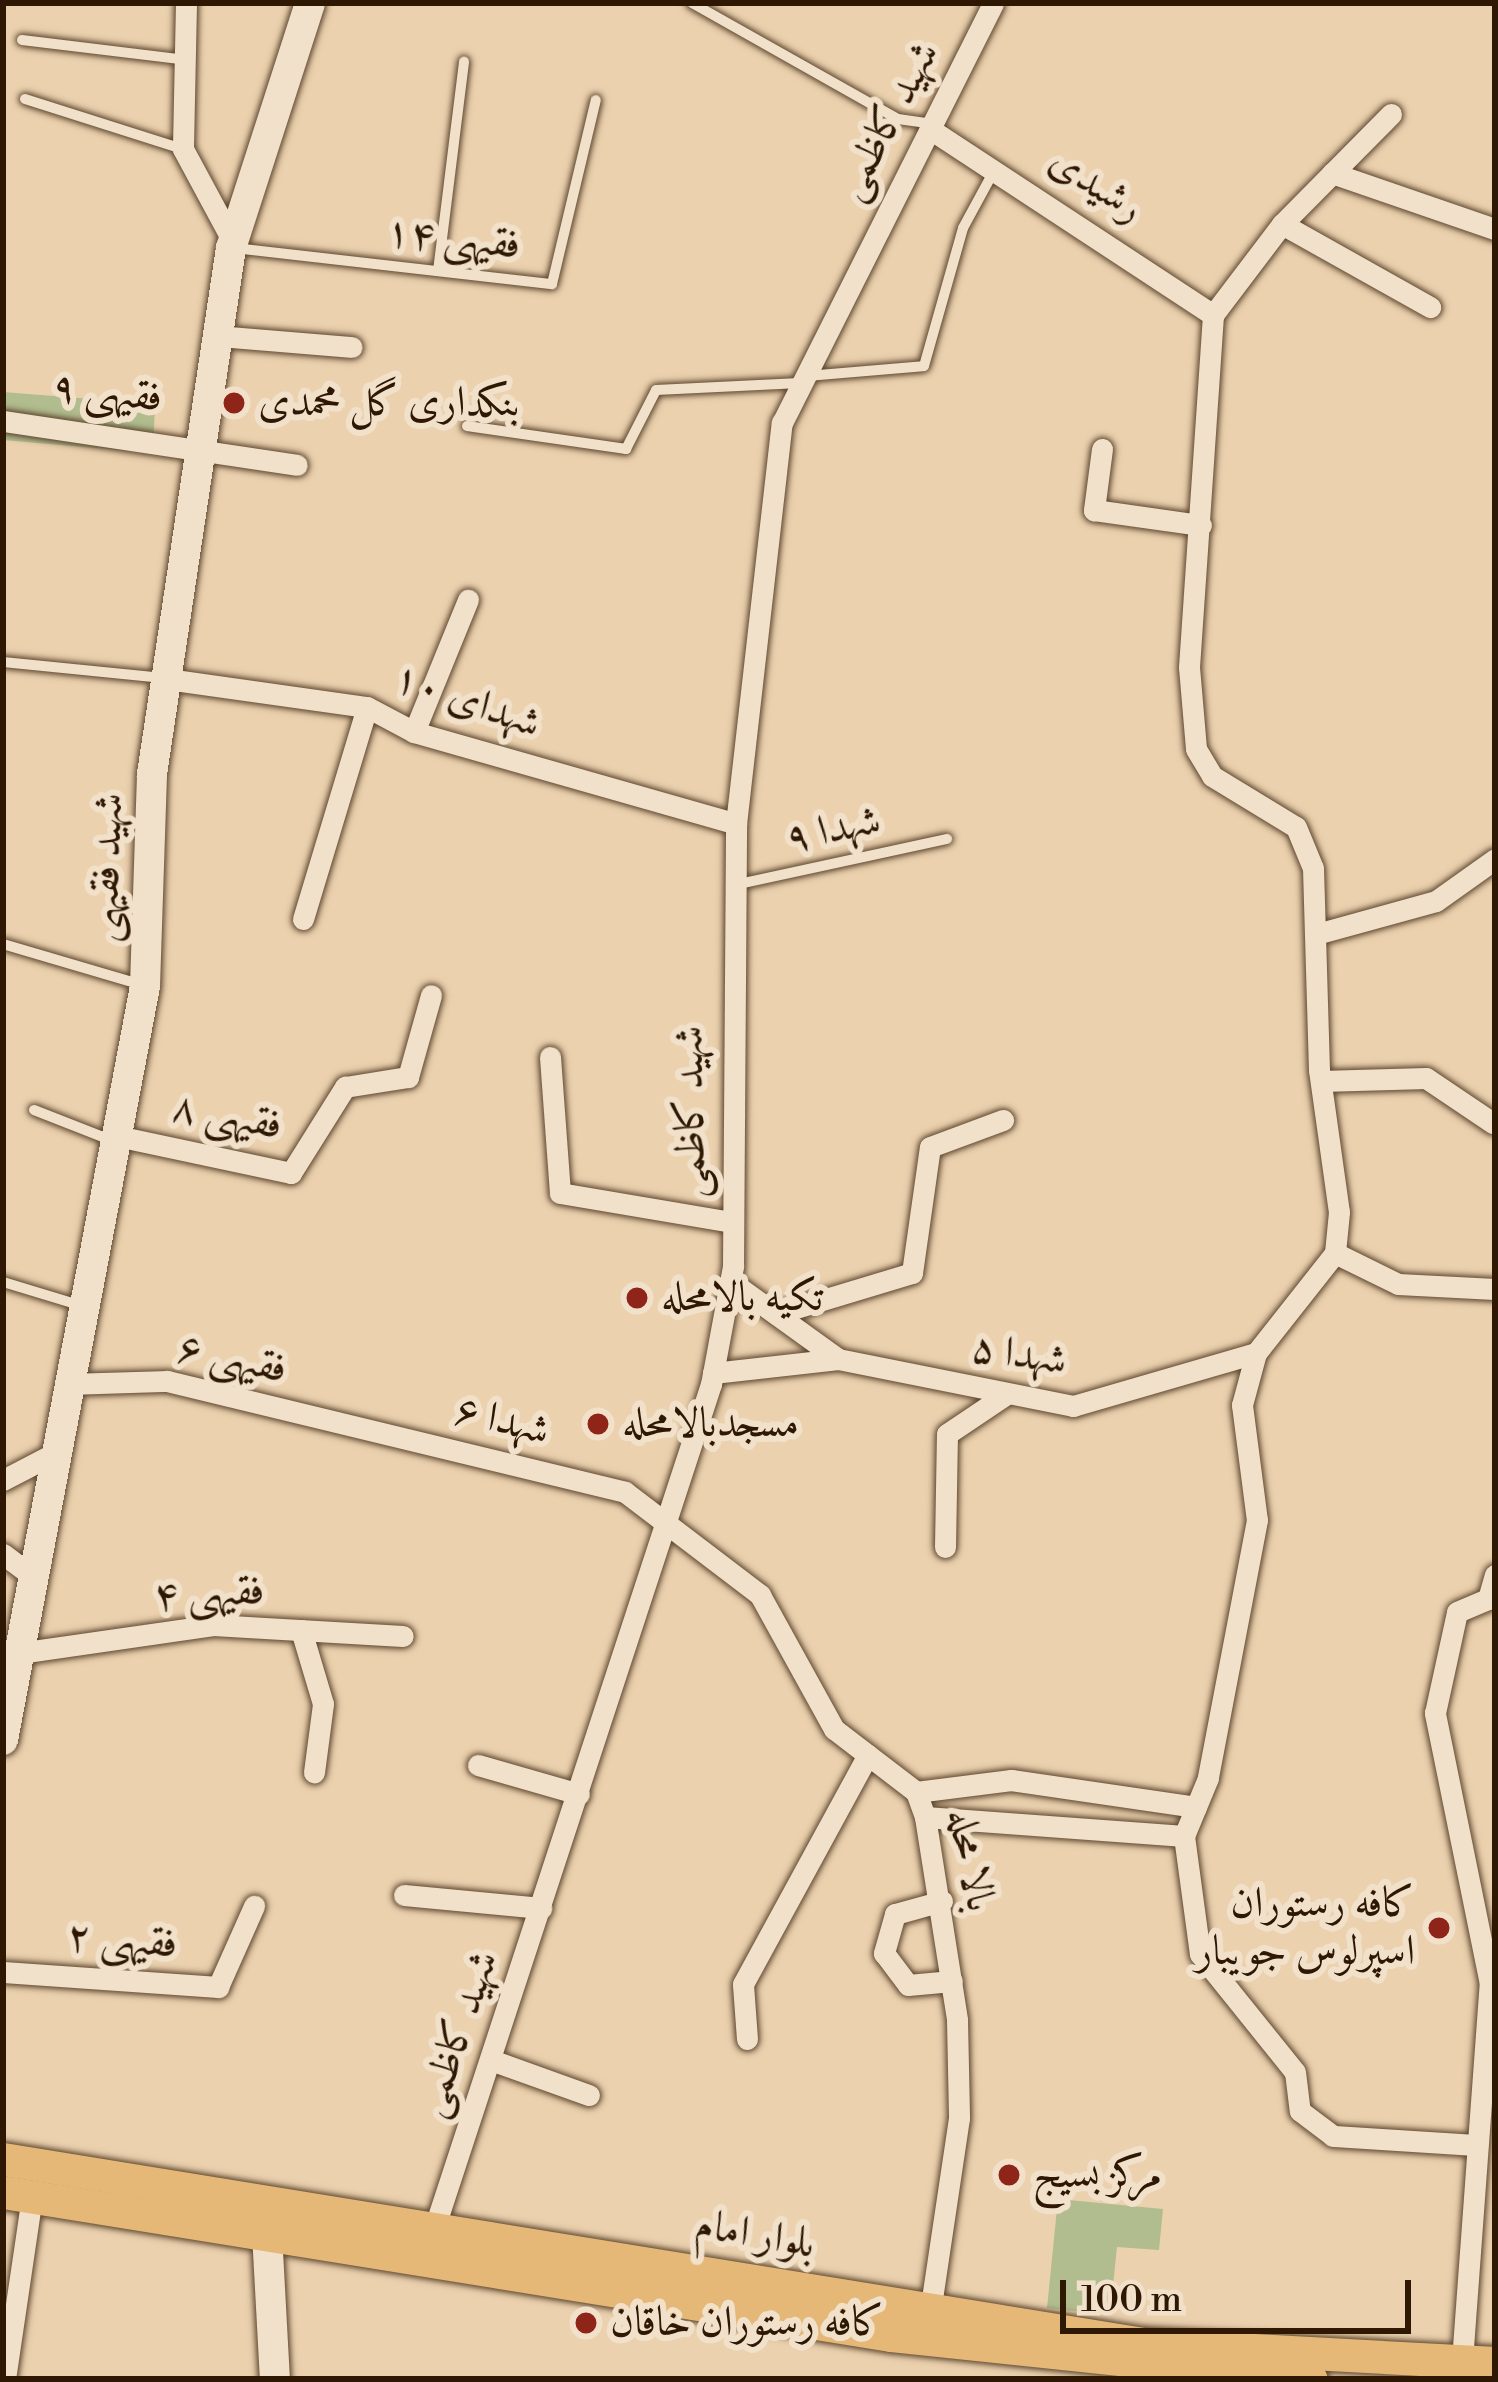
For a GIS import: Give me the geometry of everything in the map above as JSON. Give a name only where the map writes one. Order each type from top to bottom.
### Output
[{"type":"main road","name":"شهید فقیهی","points":[[3,1740],[146,986],[166,679],[232,245],[310,3]]},
{"type":"main road","name":"بلوار امام","points":[[3,2158],[270,2217],[1140,2364],[1311,2379]]},
{"type":"main road","name":"بلوار امام","points":[[17,2194],[270,2217],[435,2226],[930,2311],[1140,2364],[1479,2362]]},
{"type":"main road","points":[[270,2217],[274,2379]]},
{"type":"street","points":[[186,3],[180,59],[183,149],[232,245]]},
{"type":"street","name":"شهید کاظمی","points":[[435,2226],[671,1523],[713,1372],[730,1281],[733,885],[764,529],[801,380],[931,126],[985,6]]},
{"type":"street","points":[[1391,114],[1282,224],[1213,315],[1189,667],[1196,749],[1213,776],[1295,827],[1320,933],[1321,1081],[1335,1253],[1256,1353],[1242,1406],[1257,1520],[1196,1807],[1184,1836],[1200,1954],[1295,2072],[1300,2111],[1333,2136],[1486,2140]]},
{"type":"street","name":"رشیدی","points":[[931,126],[1213,315]]},
{"type":"street","points":[[1332,173],[1495,229]]},
{"type":"street","points":[[1282,224],[1430,307]]},
{"type":"street","points":[[218,336],[352,346]]},
{"type":"street","name":"فقیهی ۹","points":[[3,421],[202,443],[297,465]]},
{"type":"street","points":[[1102,449],[1094,510],[1201,525]]},
{"type":"street","points":[[414,732],[468,600]]},
{"type":"street","name":"شهدای ۱۰","points":[[166,679],[367,706],[414,732],[736,824]]},
{"type":"street","points":[[303,919],[367,706]]},
{"type":"street","points":[[1320,933],[1436,902],[1495,859]]},
{"type":"street","name":"فقیهی ۸","points":[[117,1139],[291,1173],[345,1087],[408,1077],[431,995]]},
{"type":"street","points":[[550,1058],[560,1193],[731,1222]]},
{"type":"street","points":[[1321,1081],[1426,1078],[1492,1123]]},
{"type":"street","points":[[776,1314],[912,1273],[930,1148],[1004,1120]]},
{"type":"street","points":[[1335,1253],[1398,1284],[1495,1289]]},
{"type":"street","name":"شهدا ۵","points":[[730,1281],[838,1359]]},
{"type":"street","name":"شهدا ۵","points":[[713,1372],[838,1359],[1073,1406],[1256,1353]]},
{"type":"street","name":"فقیهی ۶","points":[[70,1384],[167,1381],[375,1430]]},
{"type":"street","points":[[945,1547],[947,1434],[1005,1395]]},
{"type":"street","name":"شهدا ۶","points":[[375,1430],[625,1492],[671,1523]]},
{"type":"street","points":[[3,1480],[57,1451]]},
{"type":"street","name":"بالا محله","points":[[671,1523],[760,1594],[834,1729],[916,1792],[925,1816],[952,1981],[959,2118],[930,2311]]},
{"type":"street","points":[[3,1554],[34,1577]]},
{"type":"street","points":[[1479,2362],[1490,1984],[1436,1713],[1457,1612],[1488,1599],[1495,1575]]},
{"type":"street","name":"فقیهی ۴","points":[[19,1653],[213,1625],[403,1636]]},
{"type":"street","points":[[301,1630],[323,1704],[314,1772]]},
{"type":"street","points":[[747,2039],[743,1984],[868,1755]]},
{"type":"street","points":[[478,1765],[579,1794]]},
{"type":"street","points":[[916,1792],[1012,1780],[1196,1807]]},
{"type":"street","points":[[925,1816],[1184,1836]]},
{"type":"street","points":[[404,1895],[542,1908]]},
{"type":"street","points":[[942,1901],[895,1914],[884,1953],[908,1985],[952,1981]]},
{"type":"street","name":"فقیهی ۲","points":[[3,1972],[218,1987],[254,1906]]},
{"type":"street","points":[[491,2060],[590,2095]]},
{"type":"street","points":[[4,2379],[17,2194]]},
{"type":"lane","points":[[692,3],[898,119],[931,126]]},
{"type":"lane","points":[[22,40],[180,59]]},
{"type":"lane","points":[[438,271],[464,62]]},
{"type":"lane","points":[[25,99],[183,149]]},
{"type":"lane","name":"فقیهی ۱۴","points":[[232,245],[552,284],[596,100]]},
{"type":"lane","points":[[467,426],[626,449],[656,390],[924,366],[962,228],[996,167]]},
{"type":"lane","points":[[3,662],[166,679]]},
{"type":"lane","name":"شهدا ۹","points":[[733,885],[947,839]]},
{"type":"lane","points":[[3,944],[146,986]]},
{"type":"lane","points":[[34,1110],[117,1139]]},
{"type":"lane","points":[[3,1282],[85,1307]]},
{"type":"green space","points":[[3,392],[155,404],[153,453],[3,440]]},
{"type":"green space","points":[[1058,2199],[1163,2209],[1159,2250],[1117,2247],[1110,2315],[1047,2308]]},
{"type":"place","name":"بنکداری گل محمدی","points":[[234,403]]},
{"type":"place","name":"تکیه بالامحله","points":[[637,1298]]},
{"type":"place","name":"مسجدبالامحله","points":[[598,1424]]},
{"type":"place","name":"کافه رستوران اسپرلوس جویبار","points":[[1439,1928]]},
{"type":"place","name":"مرکز بسیج","points":[[1009,2175]]},
{"type":"place","name":"کافه رستوران خاقان","points":[[586,2323]]}]
